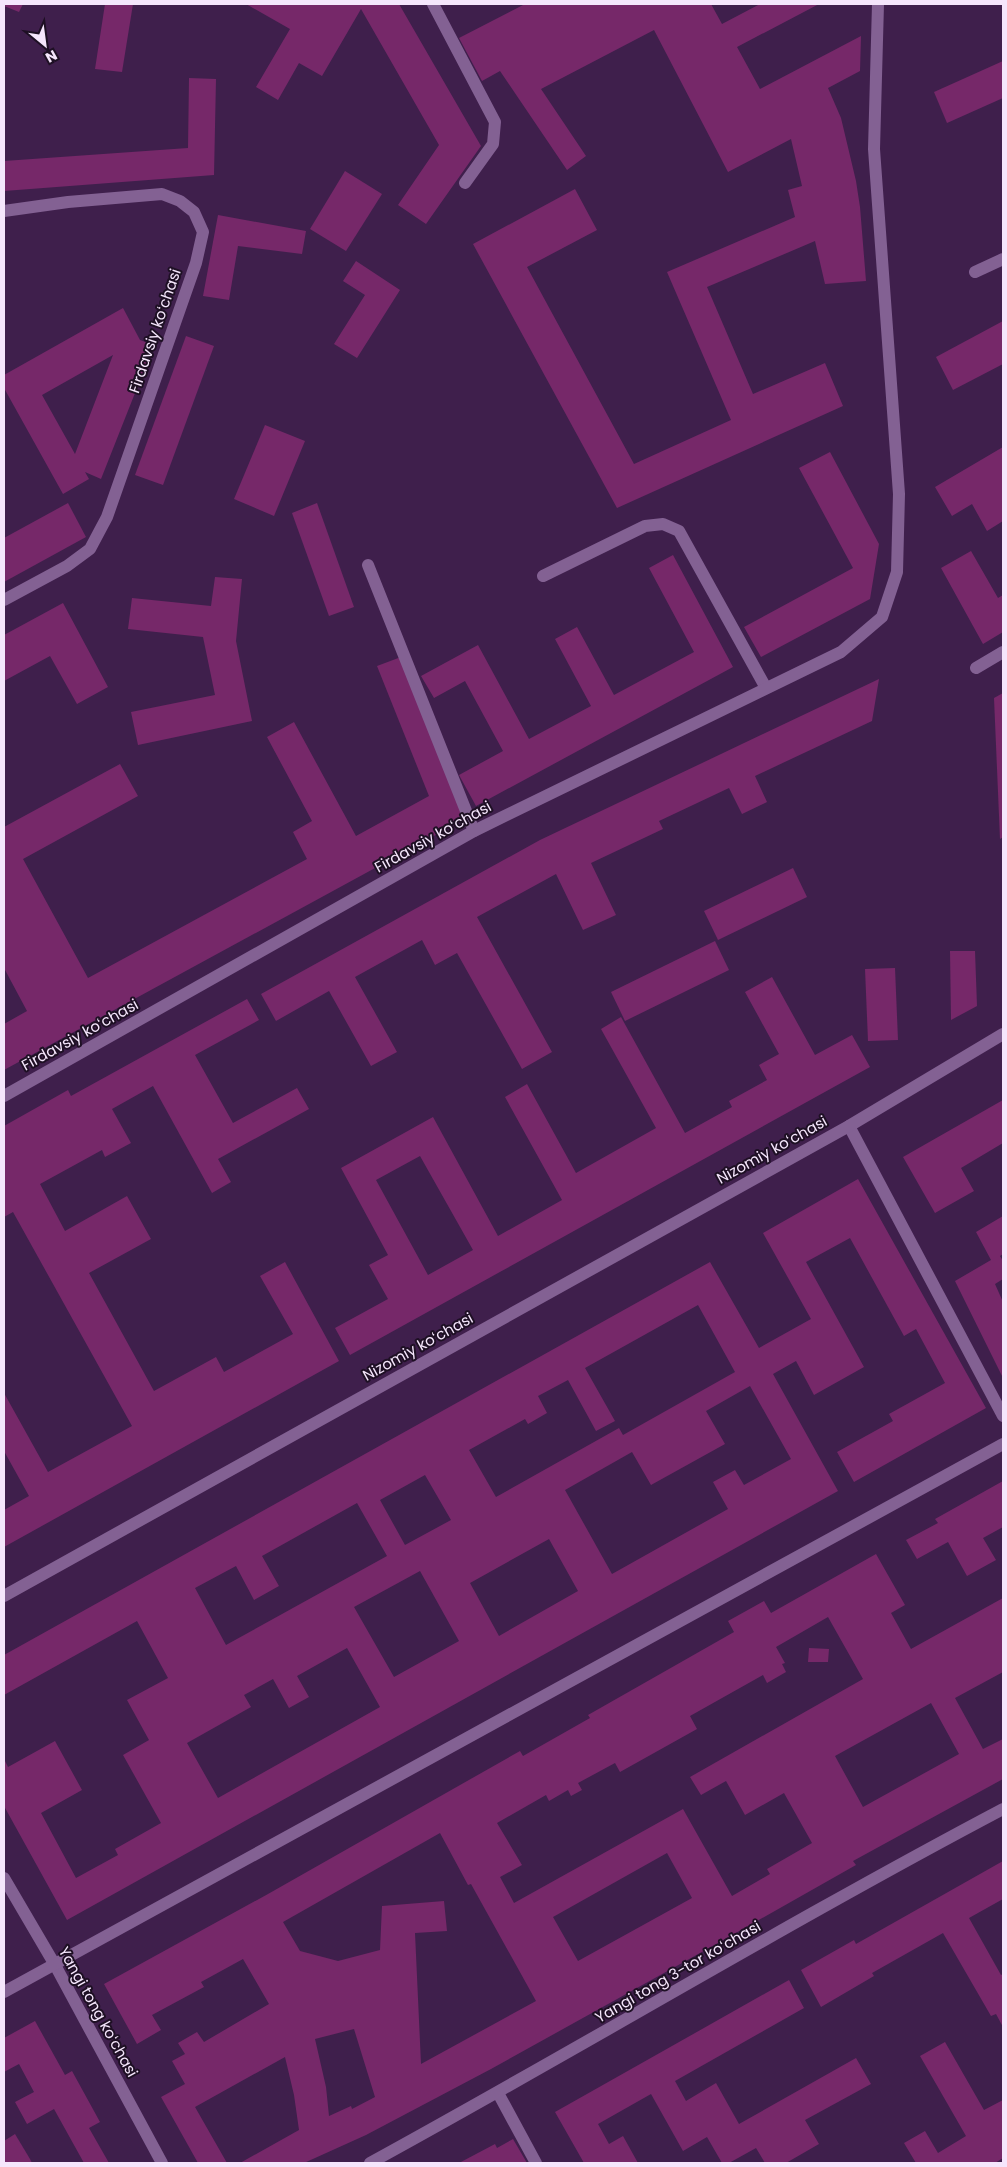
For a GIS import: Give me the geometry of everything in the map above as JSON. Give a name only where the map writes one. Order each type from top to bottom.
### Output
[{"type":"street","points":[[432,4],[495,122],[496,134],[493,144],[465,184]]},
{"type":"street","name":"Firdavsiy koʻchasi","points":[[4,1096],[474,832],[841,652],[882,617],[897,572],[899,494],[874,149],[878,4]]},
{"type":"street","name":"Firdavsiy koʻchasi","points":[[4,211],[68,202],[162,194],[180,201],[194,212],[203,232],[196,263],[107,517],[90,548],[67,566],[4,600]]},
{"type":"street","points":[[975,272],[1003,259]]},
{"type":"street","points":[[543,576],[645,526],[663,524],[678,531],[766,688]]},
{"type":"street","points":[[368,565],[474,832]]},
{"type":"street","points":[[976,668],[1003,652]]},
{"type":"street","name":"Nizomiy koʻchasi","points":[[4,1596],[849,1126],[1003,1034]]},
{"type":"street","points":[[849,1126],[1003,1416]]},
{"type":"street","points":[[4,1992],[1003,1444]]},
{"type":"street","name":"Yangi tong 3-tor koʻchasi","points":[[370,2163],[498,2093],[922,1852],[1003,1809]]},
{"type":"street","name":"Yangi tong koʻchasi","points":[[4,1878],[162,2163]]},
{"type":"street","points":[[498,2093],[536,2163]]},
{"type":"building","points":[[4,4],[23,4],[19,12],[4,6]]},
{"type":"building","points":[[105,4],[133,4],[122,72],[95,69]]},
{"type":"building","points":[[246,4],[399,4],[481,146],[426,224],[398,205],[439,145],[361,9],[322,76],[299,63],[278,100],[256,87],[290,29]]},
{"type":"building","points":[[525,4],[711,4],[722,24],[760,4],[819,4],[737,47],[760,89],[861,36],[860,71],[828,88],[841,118],[856,181],[866,281],[825,284],[815,241],[707,287],[753,394],[825,363],[843,406],[617,508],[473,244],[575,189],[597,230],[527,267],[634,464],[731,420],[667,272],[795,217],[788,190],[802,186],[791,139],[728,172],[654,30],[541,89],[586,156],[567,170],[500,71],[482,81],[459,38]]},
{"type":"building","points":[[1003,61],[1003,98],[947,123],[934,92]]},
{"type":"building","points":[[189,78],[216,79],[214,175],[4,191],[4,161],[188,148]]},
{"type":"building","points":[[345,171],[382,194],[346,251],[310,229]]},
{"type":"building","points":[[218,215],[306,231],[302,254],[238,246],[229,300],[203,296]]},
{"type":"building","points":[[356,261],[400,290],[357,358],[334,344],[365,295],[343,281]]},
{"type":"building","points":[[123,308],[140,340],[154,345],[101,479],[85,472],[89,479],[63,494],[4,388],[4,375]],"holes":[[[113,355],[75,454],[42,395]]]},
{"type":"building","points":[[1003,321],[1003,364],[953,390],[936,357]]},
{"type":"building","points":[[186,336],[214,346],[163,485],[135,475]]},
{"type":"building","points":[[265,425],[305,441],[274,516],[234,499]]},
{"type":"building","points":[[1003,447],[1003,521],[987,531],[972,504],[952,516],[935,487]]},
{"type":"building","points":[[830,452],[879,544],[870,599],[761,657],[744,627],[853,568],[799,468]]},
{"type":"building","points":[[68,503],[86,537],[4,582],[4,538]]},
{"type":"building","points":[[317,503],[354,607],[329,616],[292,513]]},
{"type":"building","points":[[971,551],[998,598],[1003,595],[1003,632],[983,644],[941,568]]},
{"type":"building","points":[[673,555],[733,667],[476,806],[459,775],[503,751],[465,681],[434,698],[421,676],[478,645],[529,739],[591,706],[555,639],[577,627],[614,695],[694,652],[649,568]]},
{"type":"building","points":[[215,577],[242,579],[236,641],[252,721],[138,745],[131,712],[215,695],[203,637],[128,629],[132,598],[211,606]]},
{"type":"building","points":[[63,603],[108,687],[77,704],[50,656],[4,681],[4,635]]},
{"type":"building","points":[[401,657],[465,819],[4,1070],[4,1024],[27,1011],[4,968],[4,827],[120,764],[138,796],[23,859],[88,978],[307,859],[293,832],[312,821],[267,737],[294,722],[356,836],[429,796],[377,666]]},
{"type":"building","points":[[879,679],[872,721],[755,776],[767,802],[742,814],[729,788],[659,821],[663,829],[591,863],[616,915],[583,930],[556,874],[477,917],[552,1052],[522,1069],[457,953],[435,965],[422,940],[355,977],[397,1052],[371,1066],[329,991],[276,1021],[261,994],[540,840]]},
{"type":"building","points":[[1003,693],[1003,837],[1000,839],[994,698]]},
{"type":"building","points":[[793,868],[807,897],[718,940],[704,911]]},
{"type":"building","points":[[715,941],[729,970],[625,1021],[611,992]]},
{"type":"building","points":[[950,951],[975,951],[977,1006],[951,1020]]},
{"type":"building","points":[[895,968],[898,1040],[868,1041],[865,969]]},
{"type":"building","points":[[772,977],[815,1055],[852,1035],[870,1067],[350,1355],[335,1328],[388,1299],[369,1265],[388,1255],[341,1168],[433,1117],[498,1236],[562,1200],[505,1097],[527,1084],[576,1173],[656,1128],[601,1029],[621,1017],[685,1133],[732,1107],[729,1101],[767,1080],[759,1065],[779,1054],[745,992]],"holes":[[[420,1156],[473,1250],[428,1275],[376,1180]]]},
{"type":"building","points":[[247,999],[259,1020],[195,1055],[233,1123],[297,1088],[309,1109],[218,1159],[231,1182],[212,1193],[153,1086],[112,1109],[131,1143],[105,1157],[102,1150],[40,1184],[65,1231],[127,1196],[151,1239],[89,1273],[154,1391],[216,1357],[224,1372],[293,1334],[260,1276],[285,1262],[339,1361],[4,1547],[4,1510],[29,1496],[4,1451],[4,1393],[48,1472],[132,1426],[13,1212],[4,1217],[4,1126],[68,1090],[71,1096]]},
{"type":"building","points":[[1003,1100],[1003,1143],[961,1168],[974,1191],[935,1213],[903,1157]]},
{"type":"building","points":[[858,1179],[986,1408],[854,1482],[837,1452],[893,1421],[889,1414],[945,1383],[916,1329],[904,1336],[850,1238],[806,1262],[864,1367],[814,1395],[796,1361],[773,1374],[838,1491],[67,1920],[4,1806],[4,1759],[8,1767],[55,1741],[82,1790],[41,1813],[76,1878],[118,1855],[115,1849],[161,1823],[123,1755],[149,1740],[127,1700],[168,1678],[137,1621],[4,1695],[4,1655],[710,1262],[759,1348],[811,1319],[763,1233]],"holes":[[[698,1305],[735,1372],[623,1435],[619,1428],[496,1497],[469,1450],[525,1419],[528,1424],[547,1413],[538,1396],[568,1380],[596,1431],[615,1421],[585,1368]],[[750,1386],[791,1459],[744,1485],[735,1470],[713,1482],[728,1509],[612,1574],[565,1490],[632,1452],[651,1485],[725,1444],[706,1411]],[[425,1475],[451,1520],[405,1545],[380,1500]],[[357,1503],[387,1556],[226,1645],[195,1588],[236,1566],[254,1600],[279,1586],[262,1556]],[[549,1539],[578,1591],[499,1636],[470,1583]],[[420,1571],[459,1641],[394,1677],[354,1607]],[[347,1648],[380,1707],[218,1798],[187,1743],[251,1707],[244,1695],[273,1679],[289,1708],[309,1697],[297,1676]]]},
{"type":"building","points":[[1003,1216],[1003,1254],[1000,1256],[1003,1261],[1003,1279],[995,1284],[1003,1302],[1003,1378],[955,1281],[991,1260],[976,1232]]},
{"type":"building","points":[[1003,1481],[1003,1527],[983,1538],[996,1560],[967,1576],[948,1542],[917,1559],[906,1540],[938,1523],[935,1519]]},
{"type":"building","points":[[876,1554],[905,1605],[891,1613],[911,1649],[1003,1598],[1003,1672],[955,1698],[983,1749],[1003,1739],[1003,1779],[853,1861],[856,1865],[718,1943],[491,2069],[366,2135],[304,2163],[240,2163],[299,2130],[294,2095],[285,2057],[195,2107],[227,2163],[198,2163],[161,2097],[185,2084],[172,2061],[185,2054],[178,2043],[197,2032],[204,2042],[269,2004],[243,1959],[201,1982],[204,1987],[152,2015],[161,2030],[137,2044],[104,1984],[268,1894],[520,1751],[523,1756],[590,1718],[588,1715],[734,1632],[728,1621],[764,1601],[771,1613]],"holes":[[[828,1617],[863,1679],[690,1777],[701,1795],[726,1781],[745,1815],[784,1793],[812,1843],[767,1869],[770,1874],[732,1896],[683,1809],[514,1903],[500,1877],[522,1865],[497,1823],[546,1795],[549,1801],[568,1790],[571,1796],[582,1790],[578,1783],[615,1763],[620,1772],[697,1729],[690,1716],[763,1675],[767,1683],[786,1672],[782,1664],[785,1663],[776,1647]],[[931,1703],[959,1754],[863,1807],[835,1756]],[[440,1833],[468,1885],[471,1884],[536,2001],[421,2064],[415,1933],[447,1931],[444,1901],[382,1906],[380,1950],[338,1961],[300,1951],[283,1922]],[[667,1853],[692,1898],[578,1961],[553,1917]],[[354,2029],[375,2097],[352,2109],[351,2106],[329,2116],[326,2087],[315,2039]]]},
{"type":"building","points":[[809,1648],[829,1649],[828,1662],[808,1662]]},
{"type":"building","points":[[1003,1861],[1003,1899],[969,1918],[1001,1975],[1003,1974],[1003,2027],[996,2014],[991,2016],[943,1933],[872,1973],[874,1976],[821,2007],[801,1970],[854,1940],[856,1944]]},
{"type":"building","points":[[789,1980],[804,2008],[675,2081],[686,2101],[716,2083],[739,2124],[856,2058],[871,2084],[805,2120],[819,2144],[786,2163],[765,2163],[756,2148],[729,2163],[722,2163],[707,2137],[683,2151],[651,2094],[598,2124],[609,2144],[623,2136],[638,2163],[584,2163],[555,2112]]},
{"type":"building","points":[[35,2021],[65,2075],[72,2071],[100,2122],[89,2128],[109,2163],[84,2163],[54,2109],[27,2124],[15,2102],[34,2092],[19,2064],[4,2072],[4,2038]]},
{"type":"building","points":[[945,2042],[984,2110],[1003,2100],[1003,2158],[995,2163],[916,2163],[904,2143],[925,2131],[938,2153],[966,2136],[920,2056]]},
{"type":"building","points":[[15,2134],[32,2163],[4,2163],[4,2141]]},
{"type":"building","points":[[513,2139],[527,2163],[459,2163],[495,2144],[497,2148]]}]
